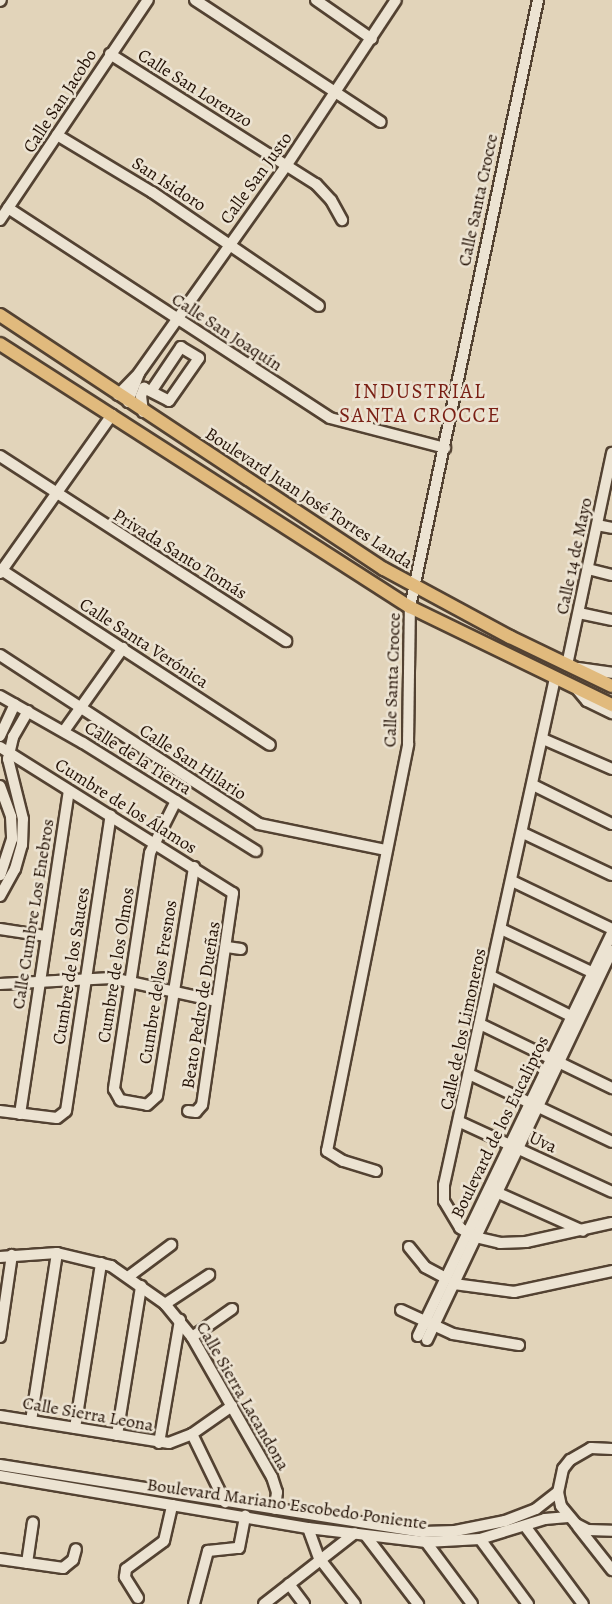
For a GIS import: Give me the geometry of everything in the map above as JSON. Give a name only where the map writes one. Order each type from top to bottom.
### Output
[{"type":"main road","name":"Boulevard Juan José Torres Landa","points":[[0,315],[143,412],[416,587],[612,686]]},
{"type":"main road","name":"Boulevard Juan José Torres Landa","points":[[0,344],[410,607],[612,705]]},
{"type":"street","name":"Calle San Jacobo","points":[[0,220],[148,0]]},
{"type":"street","points":[[195,0],[381,122]]},
{"type":"street","points":[[316,0],[372,39]]},
{"type":"street","name":"Calle San Justo","points":[[123,398],[228,244],[337,92],[396,0]]},
{"type":"street","name":"Calle Santa Crocce","points":[[376,1171],[343,1161],[327,1150],[408,744],[410,607],[538,0]]},
{"type":"street","name":"Calle San Lorenzo","points":[[110,54],[322,189],[342,220]]},
{"type":"street","name":"San Isidoro","points":[[57,135],[152,192],[319,306]]},
{"type":"street","name":"Calle San Joaquín","points":[[8,208],[176,320],[337,422],[445,448]]},
{"type":"street","points":[[143,412],[142,390],[152,390],[169,401],[199,358],[181,347],[152,390]]},
{"type":"street","points":[[1,571],[112,415]]},
{"type":"street","name":"Calle 14 de Mayo","points":[[570,666],[597,525],[609,482],[612,453]]},
{"type":"street","name":"Privada Santo Tomás","points":[[0,456],[56,496],[286,641]]},
{"type":"street","points":[[597,525],[612,528]]},
{"type":"street","points":[[588,569],[612,575]]},
{"type":"street","name":"Calle Santa Verónica","points":[[1,571],[270,745]]},
{"type":"street","points":[[579,613],[612,620]]},
{"type":"street","points":[[64,731],[123,648]]},
{"type":"street","name":"Calle San Hilario","points":[[0,656],[266,827],[386,850]]},
{"type":"street","points":[[570,666],[612,673]]},
{"type":"street","name":"Calle de los Limoneros","points":[[471,1235],[447,1210],[443,1194],[555,678]]},
{"type":"street","points":[[576,688],[587,701],[612,713]]},
{"type":"street","name":"Calle de la Tierra","points":[[0,696],[64,731],[255,851]]},
{"type":"street","points":[[0,736],[15,704]]},
{"type":"street","points":[[0,896],[18,862],[23,830],[4,749],[28,711]]},
{"type":"street","points":[[543,739],[612,770]]},
{"type":"street","name":"Cumbre de los Álamos","points":[[4,749],[69,791],[154,841],[233,893]]},
{"type":"street","points":[[533,785],[612,824]]},
{"type":"street","points":[[0,788],[8,804],[12,839],[0,875]]},
{"type":"street","name":"Calle Cumbre Los Enebros","points":[[20,1114],[69,791]]},
{"type":"street","name":"Cumbre de los Olmos","points":[[154,1102],[129,1102],[115,1095],[154,841],[176,801]]},
{"type":"street","name":"Cumbre de los Sauces","points":[[20,1114],[57,1118],[66,1111],[111,815]]},
{"type":"street","points":[[523,833],[612,875]]},
{"type":"street","name":"Cumbre de los Fresnos","points":[[154,1102],[194,867]]},
{"type":"street","points":[[512,881],[612,931]]},
{"type":"street","name":"Beato Pedro de Dueñas","points":[[188,1111],[196,1112],[202,1105],[216,1000],[227,947],[233,893]]},
{"type":"street","points":[[501,929],[596,974]]},
{"type":"street","points":[[0,930],[46,936]]},
{"type":"street","name":"Boulevard de los Eucaliptos","points":[[423,1338],[596,974],[612,931]]},
{"type":"street","points":[[227,947],[241,950]]},
{"type":"street","name":"Boulevard de los Eucaliptos","points":[[596,974],[612,951]]},
{"type":"street","points":[[491,976],[575,1018]]},
{"type":"street","points":[[0,984],[86,977],[131,980],[216,1000]]},
{"type":"street","points":[[480,1024],[612,1088]]},
{"type":"street","points":[[469,1074],[612,1142]]},
{"type":"street","points":[[0,1111],[20,1114]]},
{"type":"street","name":"Uva","points":[[460,1122],[611,1188]]},
{"type":"street","name":"Boulevard de los Eucaliptos","points":[[471,1235],[496,1192],[514,1147]]},
{"type":"street","points":[[496,1192],[583,1231]]},
{"type":"street","points":[[471,1235],[513,1244],[583,1231],[612,1222]]},
{"type":"street","points":[[128,1276],[171,1245]]},
{"type":"street","points":[[409,1247],[425,1267],[450,1281],[514,1292],[612,1271]]},
{"type":"street","points":[[31,1421],[57,1253]]},
{"type":"street","name":"Calle Sierra Lacandona","points":[[0,1257],[57,1253],[101,1263],[128,1276],[165,1304],[192,1337],[275,1485],[275,1509]]},
{"type":"street","points":[[0,1337],[12,1255]]},
{"type":"street","points":[[75,1428],[101,1263]]},
{"type":"street","points":[[165,1304],[209,1275]]},
{"type":"street","points":[[117,1435],[141,1286]]},
{"type":"street","points":[[192,1337],[232,1309]]},
{"type":"street","points":[[401,1310],[429,1325],[469,1338],[519,1345]]},
{"type":"street","points":[[159,1443],[180,1320]]},
{"type":"street","name":"Calle Sierra Leona","points":[[0,1416],[159,1443],[172,1443],[192,1434],[232,1406]]},
{"type":"street","points":[[192,1434],[225,1502]]},
{"type":"street","points":[[612,1449],[591,1448],[570,1460],[563,1469],[558,1492],[572,1521],[612,1570]]},
{"type":"street","name":"Boulevard Mariano Escobedo Poniente","points":[[0,1465],[172,1505],[308,1528],[426,1542],[480,1539],[554,1517],[572,1521]]},
{"type":"street","name":"Boulevard Mariano Escobedo Poniente","points":[[0,1476],[225,1502],[441,1532],[505,1521],[543,1505],[558,1492]]},
{"type":"street","points":[[138,1598],[125,1577],[126,1569],[164,1541],[172,1505]]},
{"type":"street","points":[[194,1604],[208,1551],[239,1548],[245,1516]]},
{"type":"street","points":[[572,1521],[588,1530],[612,1531]]},
{"type":"street","points":[[27,1563],[33,1522]]},
{"type":"street","points":[[525,1526],[583,1604]]},
{"type":"street","points":[[308,1528],[320,1558],[355,1604]]},
{"type":"street","points":[[264,1604],[320,1558],[361,1534],[418,1604]]},
{"type":"street","points":[[480,1539],[528,1604]]},
{"type":"street","points":[[426,1542],[472,1604]]},
{"type":"street","points":[[0,1558],[63,1568],[73,1560],[76,1549]]},
{"type":"street","points":[[289,1584],[304,1604]]},
{"type":"district","name":"INDUSTRIAL SANTA CROCCE","points":[[420,403]]}]
